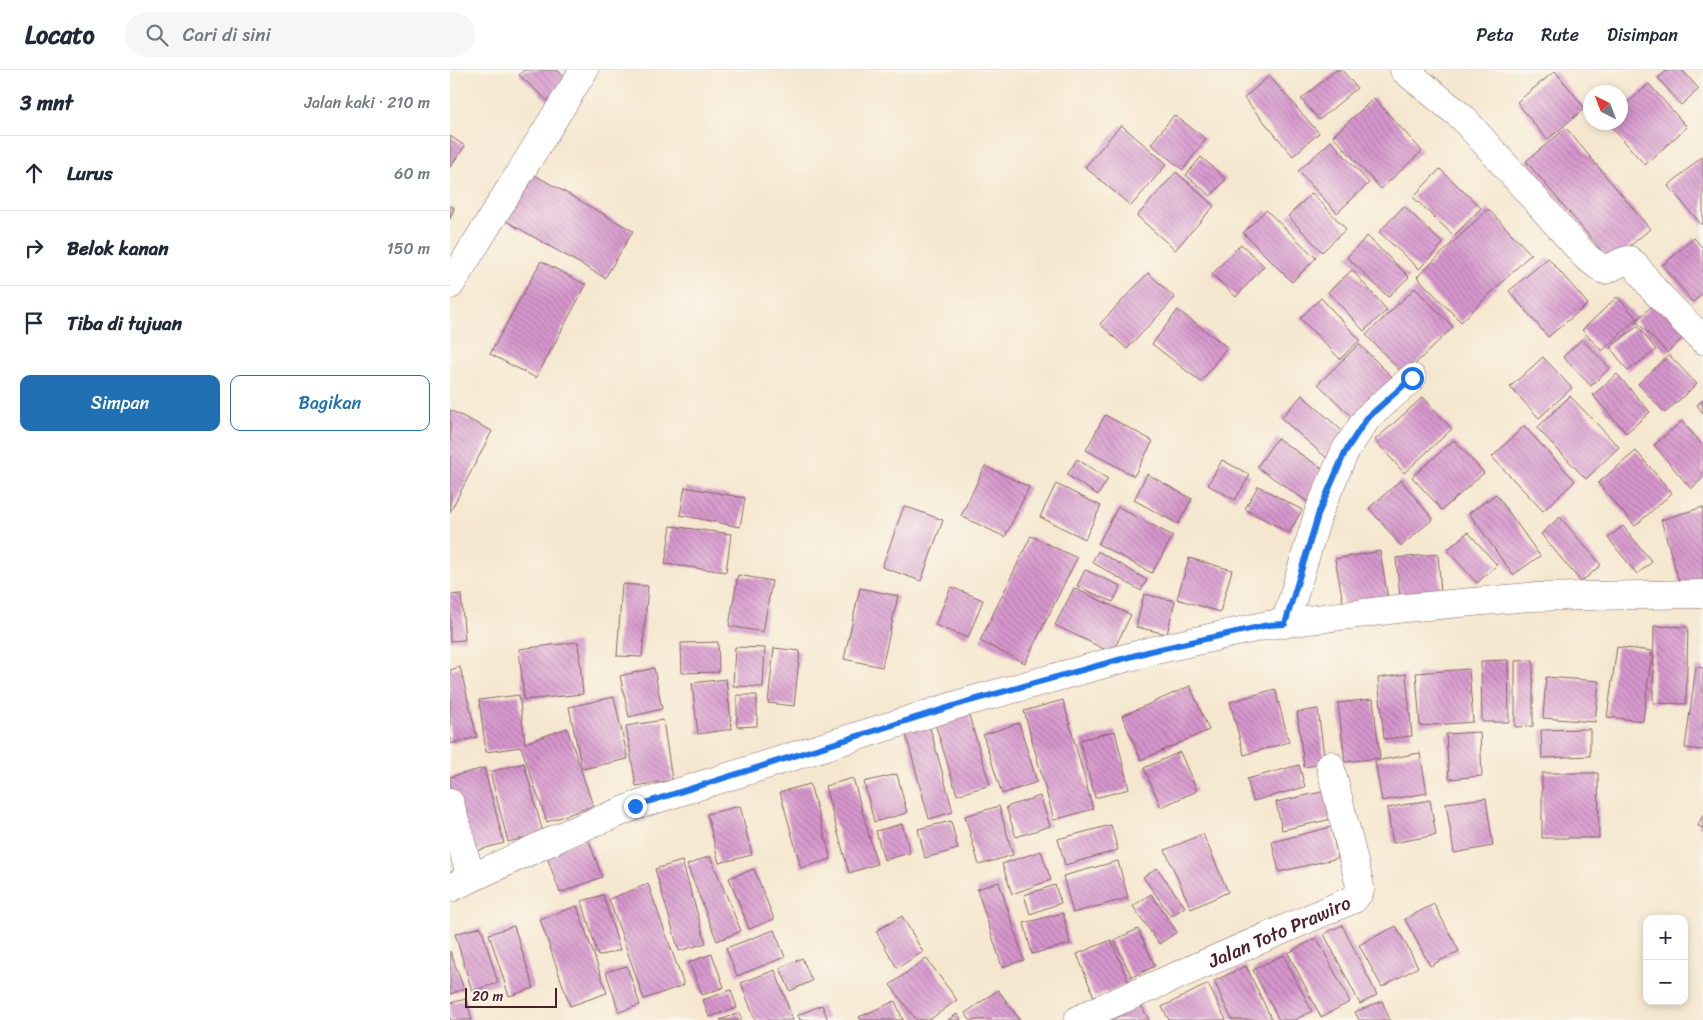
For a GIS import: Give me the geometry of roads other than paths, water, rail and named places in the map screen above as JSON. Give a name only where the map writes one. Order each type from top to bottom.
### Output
[{"type":"street","points":[[450,285],[584,70]]},
{"type":"street","points":[[1404,70],[1463,118],[1586,257],[1604,270],[1629,260],[1654,290],[1703,340]]},
{"type":"street","points":[[1285,624],[1319,512],[1345,452],[1367,418],[1412,378]]},
{"type":"street","points":[[450,803],[460,883],[573,831],[635,806],[966,702],[1142,653],[1268,625],[1406,608],[1529,598],[1703,594]]},
{"type":"street","name":"Jalan Toto Prawiro","points":[[1078,1020],[1354,899],[1360,891],[1360,886],[1330,765]]}]
